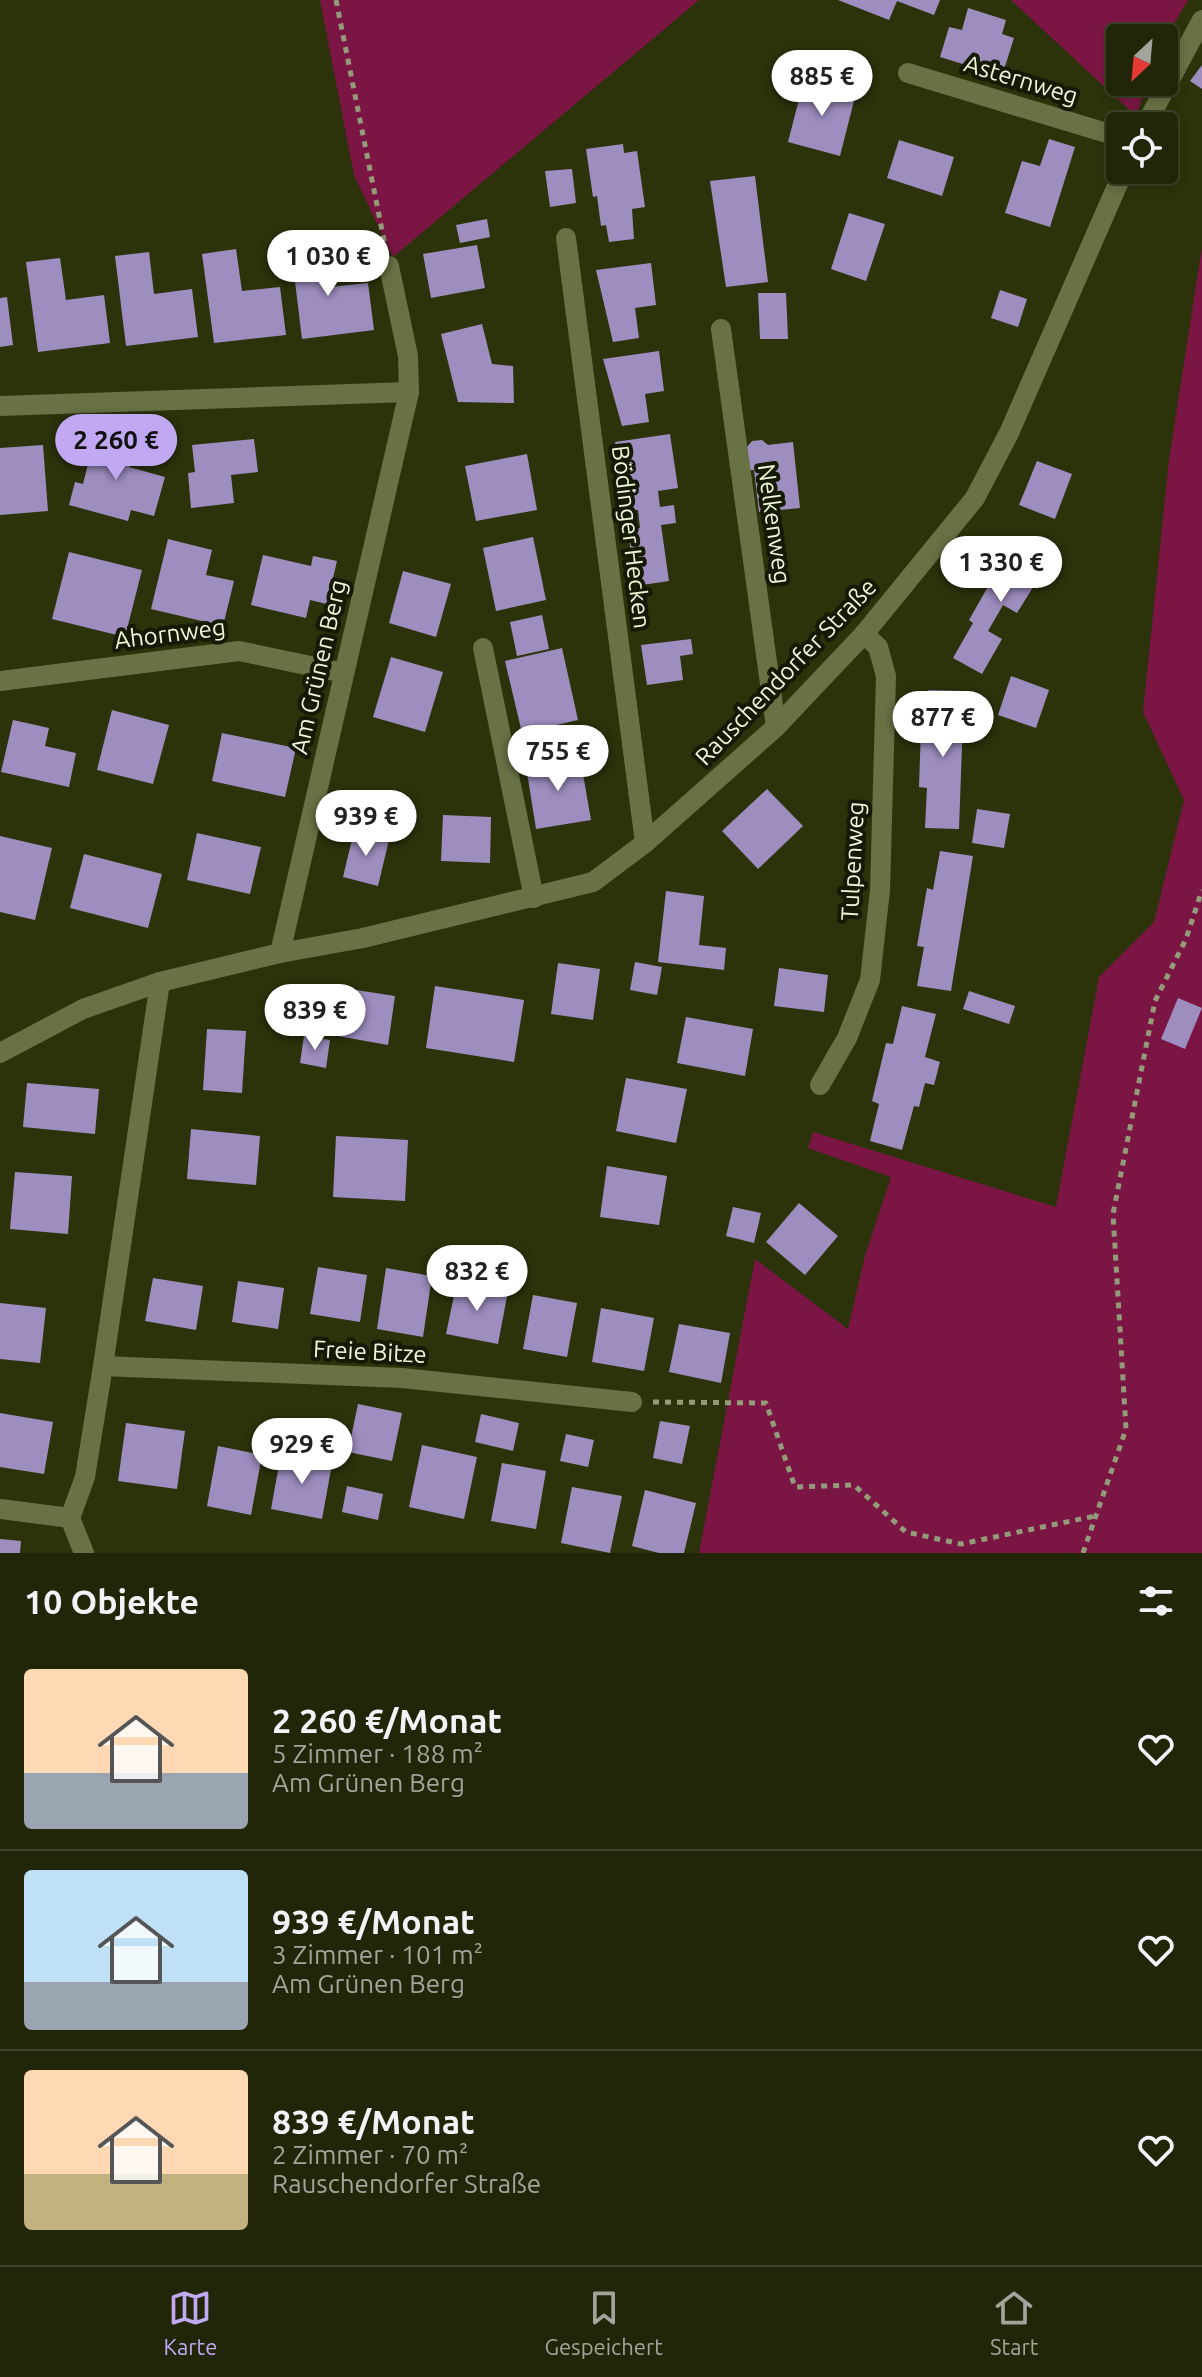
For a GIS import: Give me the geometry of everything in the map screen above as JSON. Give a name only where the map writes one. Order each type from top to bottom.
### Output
[{"type":"street","points":[[1153,112],[1202,20]]},
{"type":"street","name":"Asternweg","points":[[908,73],[1106,133]]},
{"type":"street","name":"Rauschendorfer Straße","points":[[0,1053],[83,1009],[160,982],[593,882],[645,843],[776,727],[864,634],[975,498],[1009,433],[1118,184]]},
{"type":"street","name":"Bödinger Hecken","points":[[566,238],[645,843]]},
{"type":"street","name":"Am Grünen Berg","points":[[280,953],[409,392],[408,356],[389,266]]},
{"type":"street","name":"Nelkenweg","points":[[721,329],[776,727]]},
{"type":"street","points":[[0,406],[409,392]]},
{"type":"street","name":"Tulpenweg","points":[[820,1085],[847,1038],[870,980],[880,890],[886,676],[878,647],[864,634]]},
{"type":"street","points":[[483,648],[534,898]]},
{"type":"street","name":"Ahornweg","points":[[0,681],[239,651],[344,673]]},
{"type":"street","points":[[84,1553],[70,1518],[85,1477],[160,982]]},
{"type":"street","name":"Freie Bitze","points":[[103,1366],[402,1378],[632,1402]]},
{"type":"street","points":[[0,1509],[70,1518]]},
{"type":"path","points":[[336,0],[389,266]]},
{"type":"path","points":[[1083,1553],[1126,1429],[1113,1214],[1155,1001],[1186,939],[1202,890]]},
{"type":"path","points":[[632,1402],[766,1403],[795,1487],[854,1485],[906,1532],[961,1544],[1095,1516]]},
{"type":"shaded area","points":[[320,0],[699,0],[393,257],[354,175]]},
{"type":"shaded area","points":[[1011,0],[1188,0],[1174,24],[1106,24],[1106,88]]},
{"type":"shaded area","points":[[1114,96],[1143,96],[1137,112],[1132,112]]},
{"type":"shaded area","points":[[1202,247],[1202,1553],[699,1553],[755,1259],[848,1329],[865,1256],[891,1177],[808,1148],[813,1132],[1056,1207],[1099,977],[1154,922],[1184,800],[1143,712],[1169,460]]},
{"type":"building","points":[[838,0],[940,0],[934,15],[897,1],[889,20]]},
{"type":"building","points":[[968,8],[1006,20],[1002,34],[1014,38],[1002,76],[940,57],[949,27],[962,30]]},
{"type":"building","points":[[1202,65],[1202,89],[1190,81]]},
{"type":"building","points":[[804,80],[856,93],[840,156],[788,142]]},
{"type":"building","points":[[1049,139],[1075,147],[1050,227],[1005,213],[1022,161],[1040,166]]},
{"type":"building","points":[[899,140],[954,157],[942,196],[887,178]]},
{"type":"building","points":[[623,144],[624,153],[637,151],[645,207],[632,209],[634,239],[609,242],[606,225],[601,226],[597,196],[593,197],[586,149]]},
{"type":"building","points":[[572,169],[576,203],[550,207],[545,171]]},
{"type":"building","points":[[755,176],[768,282],[726,287],[710,181]]},
{"type":"building","points":[[849,213],[885,224],[866,281],[831,269]]},
{"type":"building","points":[[487,219],[490,237],[460,243],[456,225]]},
{"type":"building","points":[[325,245],[330,287],[368,283],[374,330],[302,339],[291,249]]},
{"type":"building","points":[[477,245],[485,288],[431,298],[423,254]]},
{"type":"building","points":[[236,249],[242,291],[280,287],[286,335],[214,343],[202,254]]},
{"type":"building","points":[[149,252],[154,294],[192,289],[198,337],[126,346],[115,256]]},
{"type":"building","points":[[60,258],[66,300],[104,295],[110,343],[38,352],[26,262]]},
{"type":"building","points":[[651,263],[656,305],[635,308],[639,338],[613,342],[596,270]]},
{"type":"building","points":[[1000,290],[1027,299],[1018,327],[991,318]]},
{"type":"building","points":[[758,293],[786,293],[788,339],[760,339]]},
{"type":"building","points":[[7,297],[13,345],[0,347],[0,298]]},
{"type":"building","points":[[482,324],[492,364],[513,366],[514,403],[458,402],[441,334]]},
{"type":"building","points":[[659,351],[664,391],[645,394],[649,422],[622,426],[603,359]]},
{"type":"building","points":[[96,432],[136,442],[129,467],[165,477],[154,516],[131,510],[128,521],[69,505],[75,482],[83,484]]},
{"type":"building","points":[[670,434],[678,488],[658,491],[660,507],[674,505],[676,523],[661,525],[669,581],[635,586],[628,529],[640,528],[638,510],[633,510],[631,495],[627,495],[615,442]]},
{"type":"building","points":[[254,439],[258,472],[231,475],[234,503],[191,508],[188,473],[195,472],[192,445]]},
{"type":"building","points":[[762,440],[768,445],[793,442],[800,508],[759,512],[754,470],[749,470],[747,447],[752,441]]},
{"type":"building","points":[[43,445],[48,511],[0,515],[0,448]]},
{"type":"building","points":[[527,454],[537,510],[476,521],[465,466]]},
{"type":"building","points":[[1037,461],[1072,474],[1055,519],[1019,505]]},
{"type":"building","points":[[533,537],[546,600],[496,611],[483,548]]},
{"type":"building","points":[[1025,538],[1053,555],[1017,613],[1003,605],[988,631],[1002,639],[982,674],[953,658],[973,623],[969,620],[998,569],[1005,573]]},
{"type":"building","points":[[168,539],[212,550],[206,575],[234,581],[223,626],[151,609]]},
{"type":"building","points":[[69,552],[142,570],[125,637],[52,619]]},
{"type":"building","points":[[263,555],[311,566],[313,556],[337,561],[327,604],[310,600],[306,618],[251,605]]},
{"type":"building","points":[[403,571],[451,584],[436,637],[389,623]]},
{"type":"building","points":[[542,615],[549,649],[517,656],[510,622]]},
{"type":"building","points":[[691,639],[693,654],[680,656],[683,680],[647,685],[641,645]]},
{"type":"building","points":[[562,648],[578,720],[522,733],[505,661]]},
{"type":"building","points":[[391,657],[443,672],[425,732],[373,717]]},
{"type":"building","points":[[1011,676],[1049,690],[1036,728],[998,715]]},
{"type":"building","points":[[928,690],[964,691],[959,829],[925,828],[927,788],[919,787],[921,728],[927,728]]},
{"type":"building","points":[[112,710],[169,725],[153,784],[97,770]]},
{"type":"building","points":[[13,720],[49,728],[45,746],[76,753],[69,787],[1,772]]},
{"type":"building","points":[[222,733],[296,748],[285,797],[212,781]]},
{"type":"building","points":[[580,757],[591,820],[536,829],[526,766]]},
{"type":"building","points":[[767,789],[803,826],[758,869],[722,831]]},
{"type":"building","points":[[977,809],[1010,814],[1004,848],[972,843]]},
{"type":"building","points":[[443,815],[491,817],[490,863],[441,861]]},
{"type":"building","points":[[354,831],[389,840],[378,886],[343,877]]},
{"type":"building","points":[[197,833],[261,847],[250,894],[187,880]]},
{"type":"building","points":[[0,836],[52,848],[35,920],[0,912]]},
{"type":"building","points":[[940,851],[973,856],[951,991],[917,986],[924,947],[917,946],[927,888],[933,890]]},
{"type":"building","points":[[84,854],[162,874],[148,928],[70,908]]},
{"type":"building","points":[[666,891],[704,896],[699,945],[726,948],[724,970],[658,962]]},
{"type":"building","points":[[635,962],[662,967],[657,995],[630,990]]},
{"type":"building","points":[[558,963],[600,969],[593,1020],[551,1014]]},
{"type":"building","points":[[779,968],[828,975],[824,1012],[774,1006]]},
{"type":"building","points":[[435,986],[524,1000],[514,1062],[426,1048]]},
{"type":"building","points":[[356,990],[395,996],[388,1045],[321,1033],[325,1006],[353,1011]]},
{"type":"building","points":[[969,991],[1015,1006],[1009,1024],[963,1009]]},
{"type":"building","points":[[1178,998],[1202,1008],[1185,1049],[1161,1039]]},
{"type":"building","points":[[902,1006],[936,1014],[925,1057],[940,1062],[934,1085],[925,1083],[919,1107],[914,1106],[902,1150],[870,1141],[879,1104],[872,1101],[886,1043],[893,1044]]},
{"type":"building","points":[[686,1017],[753,1029],[745,1076],[677,1063]]},
{"type":"building","points":[[207,1029],[246,1031],[242,1093],[203,1090]]},
{"type":"building","points":[[304,1036],[330,1040],[326,1068],[300,1063]]},
{"type":"building","points":[[626,1078],[687,1089],[676,1143],[616,1131]]},
{"type":"building","points":[[27,1083],[99,1089],[95,1134],[23,1127]]},
{"type":"building","points":[[191,1129],[260,1136],[256,1185],[187,1179]]},
{"type":"building","points":[[336,1136],[408,1140],[405,1201],[333,1197]]},
{"type":"building","points":[[607,1166],[667,1176],[659,1225],[600,1217]]},
{"type":"building","points":[[15,1172],[72,1176],[68,1234],[10,1229]]},
{"type":"building","points":[[799,1203],[838,1236],[805,1275],[766,1242]]},
{"type":"building","points":[[733,1207],[761,1213],[754,1243],[726,1236]]},
{"type":"building","points":[[318,1267],[367,1275],[360,1322],[310,1314]]},
{"type":"building","points":[[386,1268],[432,1276],[423,1337],[377,1329]]},
{"type":"building","points":[[153,1278],[203,1286],[196,1330],[145,1321]]},
{"type":"building","points":[[238,1281],[284,1288],[278,1329],[232,1322]]},
{"type":"building","points":[[457,1281],[508,1291],[498,1344],[446,1334]]},
{"type":"building","points":[[533,1295],[577,1303],[567,1357],[523,1349]]},
{"type":"building","points":[[0,1303],[46,1308],[40,1363],[0,1359]]},
{"type":"building","points":[[601,1308],[654,1318],[644,1371],[592,1362]]},
{"type":"building","points":[[679,1324],[730,1333],[721,1383],[669,1372]]},
{"type":"building","points":[[358,1404],[402,1413],[392,1461],[348,1452]]},
{"type":"building","points":[[0,1413],[53,1422],[44,1474],[0,1467]]},
{"type":"building","points":[[481,1414],[519,1423],[513,1451],[475,1442]]},
{"type":"building","points":[[660,1421],[690,1426],[682,1464],[653,1458]]},
{"type":"building","points":[[126,1423],[185,1431],[177,1489],[118,1481]]},
{"type":"building","points":[[566,1434],[594,1440],[588,1467],[560,1461]]},
{"type":"building","points":[[422,1445],[477,1457],[464,1519],[409,1507]]},
{"type":"building","points":[[218,1446],[262,1455],[251,1515],[207,1506]]},
{"type":"building","points":[[281,1454],[332,1464],[322,1519],[271,1509]]},
{"type":"building","points":[[502,1463],[546,1471],[536,1529],[491,1521]]},
{"type":"building","points":[[347,1486],[383,1494],[378,1520],[342,1512]]},
{"type":"building","points":[[572,1487],[622,1496],[610,1553],[561,1543]]},
{"type":"building","points":[[645,1490],[696,1503],[684,1553],[659,1553],[632,1546]]},
{"type":"building","points":[[0,1539],[21,1541],[20,1553],[0,1553]]}]
